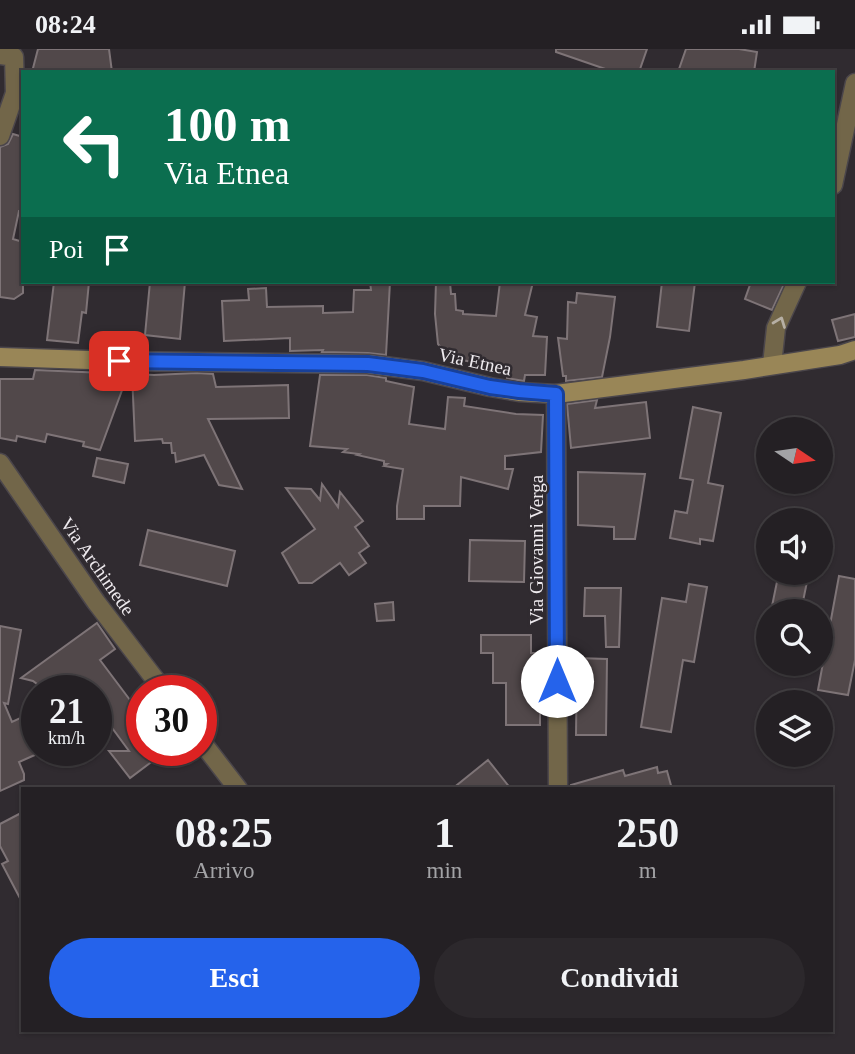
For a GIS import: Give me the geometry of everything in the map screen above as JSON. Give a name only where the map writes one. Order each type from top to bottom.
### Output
[{"type":"main road","name":"Via Etnea","points":[[0,357],[368,364],[423,371],[509,390],[556,394],[772,365],[855,350]]},
{"type":"street","points":[[0,136],[15,93],[7,56]]},
{"type":"street","points":[[835,176],[855,83]]},
{"type":"street","points":[[772,365],[776,328],[796,284]]},
{"type":"street","name":"Via Giovanni Verga","points":[[556,394],[558,787]]},
{"type":"street","name":"Via Archimede","points":[[0,463],[96,601],[152,675]]},
{"type":"street","points":[[217,762],[236,787]]},
{"type":"building","points":[[38,49],[109,49],[112,70],[33,70]]},
{"type":"building","points":[[556,49],[647,49],[640,70],[608,70],[556,52]]},
{"type":"building","points":[[686,49],[739,49],[757,52],[754,70],[679,70]]},
{"type":"building","points":[[13,134],[21,136],[21,211],[13,239],[21,241],[23,293],[14,299],[0,297],[0,147],[8,144]]},
{"type":"building","points":[[54,284],[89,284],[86,313],[82,312],[78,343],[47,340]]},
{"type":"building","points":[[150,284],[185,284],[180,339],[145,335]]},
{"type":"building","points":[[370,284],[390,284],[386,355],[322,352],[323,350],[290,351],[290,338],[224,341],[222,301],[249,300],[248,289],[266,288],[267,307],[323,306],[323,313],[353,312],[354,290],[371,290]]},
{"type":"building","points":[[436,284],[450,284],[451,294],[455,294],[456,310],[463,311],[463,314],[496,316],[500,284],[533,284],[525,315],[537,317],[533,336],[547,337],[545,375],[525,375],[524,381],[507,378],[508,370],[449,357],[438,344]]},
{"type":"building","points":[[662,284],[695,284],[689,331],[657,327]]},
{"type":"building","points":[[750,284],[784,284],[772,310],[745,299]]},
{"type":"building","points":[[577,293],[615,297],[602,377],[566,381],[558,338],[567,339],[568,302],[576,303]]},
{"type":"building","points":[[855,314],[855,337],[838,341],[832,320]]},
{"type":"building","points":[[35,370],[128,374],[100,450],[83,446],[84,442],[47,434],[45,442],[17,436],[16,441],[0,438],[0,379],[33,379]]},
{"type":"building","points":[[132,374],[213,374],[216,387],[288,385],[289,418],[208,419],[242,489],[219,485],[204,455],[176,462],[171,443],[163,443],[162,439],[135,441]]},
{"type":"building","points":[[320,375],[367,375],[414,387],[409,424],[445,429],[448,397],[465,398],[464,406],[543,415],[541,452],[505,456],[505,469],[513,469],[508,489],[461,477],[460,506],[424,506],[424,519],[397,519],[403,469],[384,466],[387,464],[384,464],[384,461],[343,452],[347,449],[310,446]]},
{"type":"building","points":[[597,400],[595,408],[646,402],[650,438],[571,448],[567,404]]},
{"type":"building","points":[[693,407],[721,413],[708,483],[723,486],[713,541],[700,539],[700,544],[670,538],[675,511],[687,513],[693,480],[680,478]]},
{"type":"building","points":[[97,458],[128,464],[124,483],[93,476]]},
{"type":"building","points":[[578,472],[645,474],[635,539],[614,539],[614,527],[578,525]]},
{"type":"building","points":[[322,484],[338,507],[340,492],[363,521],[355,527],[369,546],[359,553],[366,563],[349,575],[340,563],[312,583],[299,583],[282,553],[315,529],[286,488],[311,489],[320,500]]},
{"type":"building","points":[[148,530],[235,551],[227,586],[140,565]]},
{"type":"building","points":[[470,540],[525,541],[524,582],[469,581]]},
{"type":"building","points":[[839,576],[855,579],[855,660],[848,695],[833,692],[833,690],[818,690],[821,676],[833,676],[833,609]]},
{"type":"building","points":[[689,584],[707,587],[694,662],[683,660],[671,732],[641,727],[662,598],[686,602]]},
{"type":"building","points":[[776,585],[806,585],[803,599],[773,599]]},
{"type":"building","points":[[585,588],[621,588],[619,647],[606,647],[605,616],[584,616]]},
{"type":"building","points":[[393,602],[394,620],[377,621],[375,604]]},
{"type":"building","points":[[97,623],[115,649],[100,660],[111,675],[25,675]]},
{"type":"building","points":[[0,626],[21,630],[8,704],[4,703],[12,722],[21,718],[19,762],[24,780],[0,791]]},
{"type":"building","points":[[481,635],[531,635],[531,653],[545,653],[545,683],[540,683],[540,725],[506,725],[506,683],[493,683],[493,653],[481,653]]},
{"type":"building","points":[[577,658],[607,659],[606,735],[576,735]]},
{"type":"building","points":[[112,676],[126,695],[126,747],[112,728]]},
{"type":"building","points":[[112,751],[126,751],[126,766],[146,766],[130,778],[112,755]]},
{"type":"building","points":[[488,760],[509,787],[454,787]]},
{"type":"building","points":[[657,767],[658,773],[667,771],[671,787],[571,787],[623,770],[625,776]]},
{"type":"building","points":[[21,813],[21,900],[2,864],[8,861],[0,846],[0,824]]},
{"type":"route","points":[[119,361],[368,364],[423,371],[490,387],[556,394],[557,681]]}]
